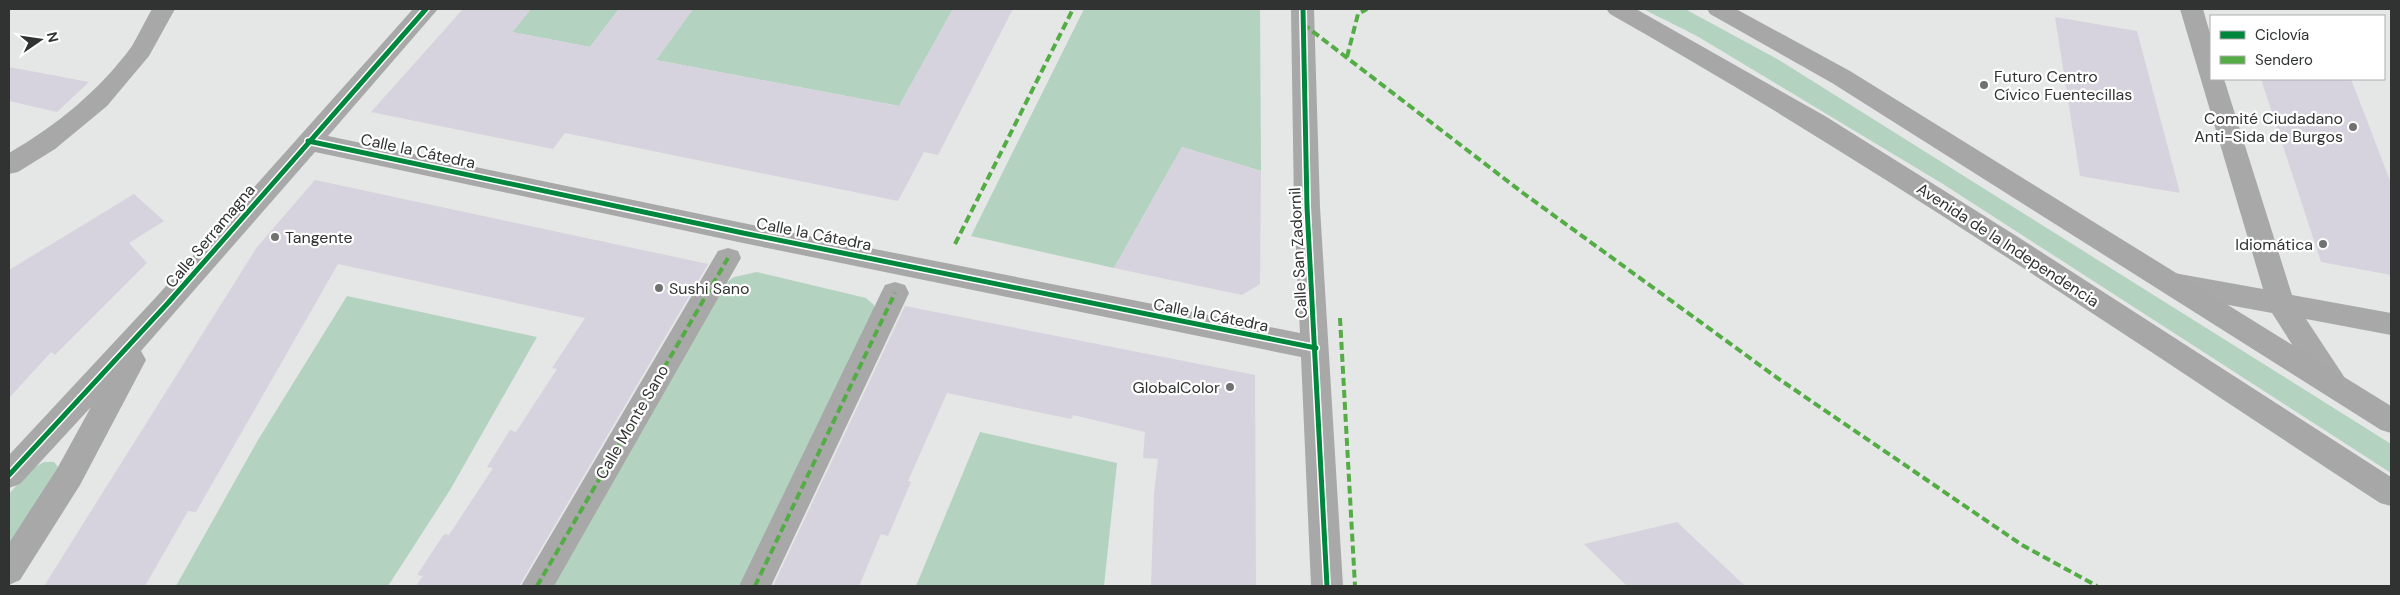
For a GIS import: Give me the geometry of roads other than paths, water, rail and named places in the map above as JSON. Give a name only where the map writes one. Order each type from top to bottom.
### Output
[{"type":"main road","name":"Avenida de la Independencia","points":[[1618,9],[1698,52],[1825,128],[2391,493]]},
{"type":"main road","points":[[1718,9],[1841,76],[2391,421]]},
{"type":"street","points":[[9,165],[62,130],[104,94],[141,50],[163,9]]},
{"type":"street","name":"Calle Serramagna","points":[[9,476],[152,323],[308,141],[426,9]]},
{"type":"street","name":"Calle San Zadornil","points":[[1303,9],[1307,207],[1316,348],[1327,586]]},
{"type":"street","points":[[2191,9],[2210,72]]},
{"type":"street","points":[[2212,80],[2281,304],[2333,384]]},
{"type":"street","name":"Calle la Cátedra","points":[[308,141],[733,230],[1316,348]]},
{"type":"street","name":"Calle Monte Sano","points":[[537,586],[728,258]]},
{"type":"street","points":[[2174,284],[2391,324]]},
{"type":"street","points":[[755,586],[895,293]]},
{"type":"street","name":"Calle Serramagna","points":[[9,570],[69,476],[152,323]]},
{"type":"place","name":"Futuro Centro Cívico Fuentecillas","points":[[1984,85]]},
{"type":"place","name":"Comité Ciudadano Anti-Sida de Burgos","points":[[2353,127]]},
{"type":"place","name":"Tangente","points":[[275,237]]},
{"type":"place","name":"Idiomática","points":[[2323,244]]},
{"type":"place","name":"Sushi Sano","points":[[659,288]]},
{"type":"place","name":"GlobalColor","points":[[1230,387]]}]
